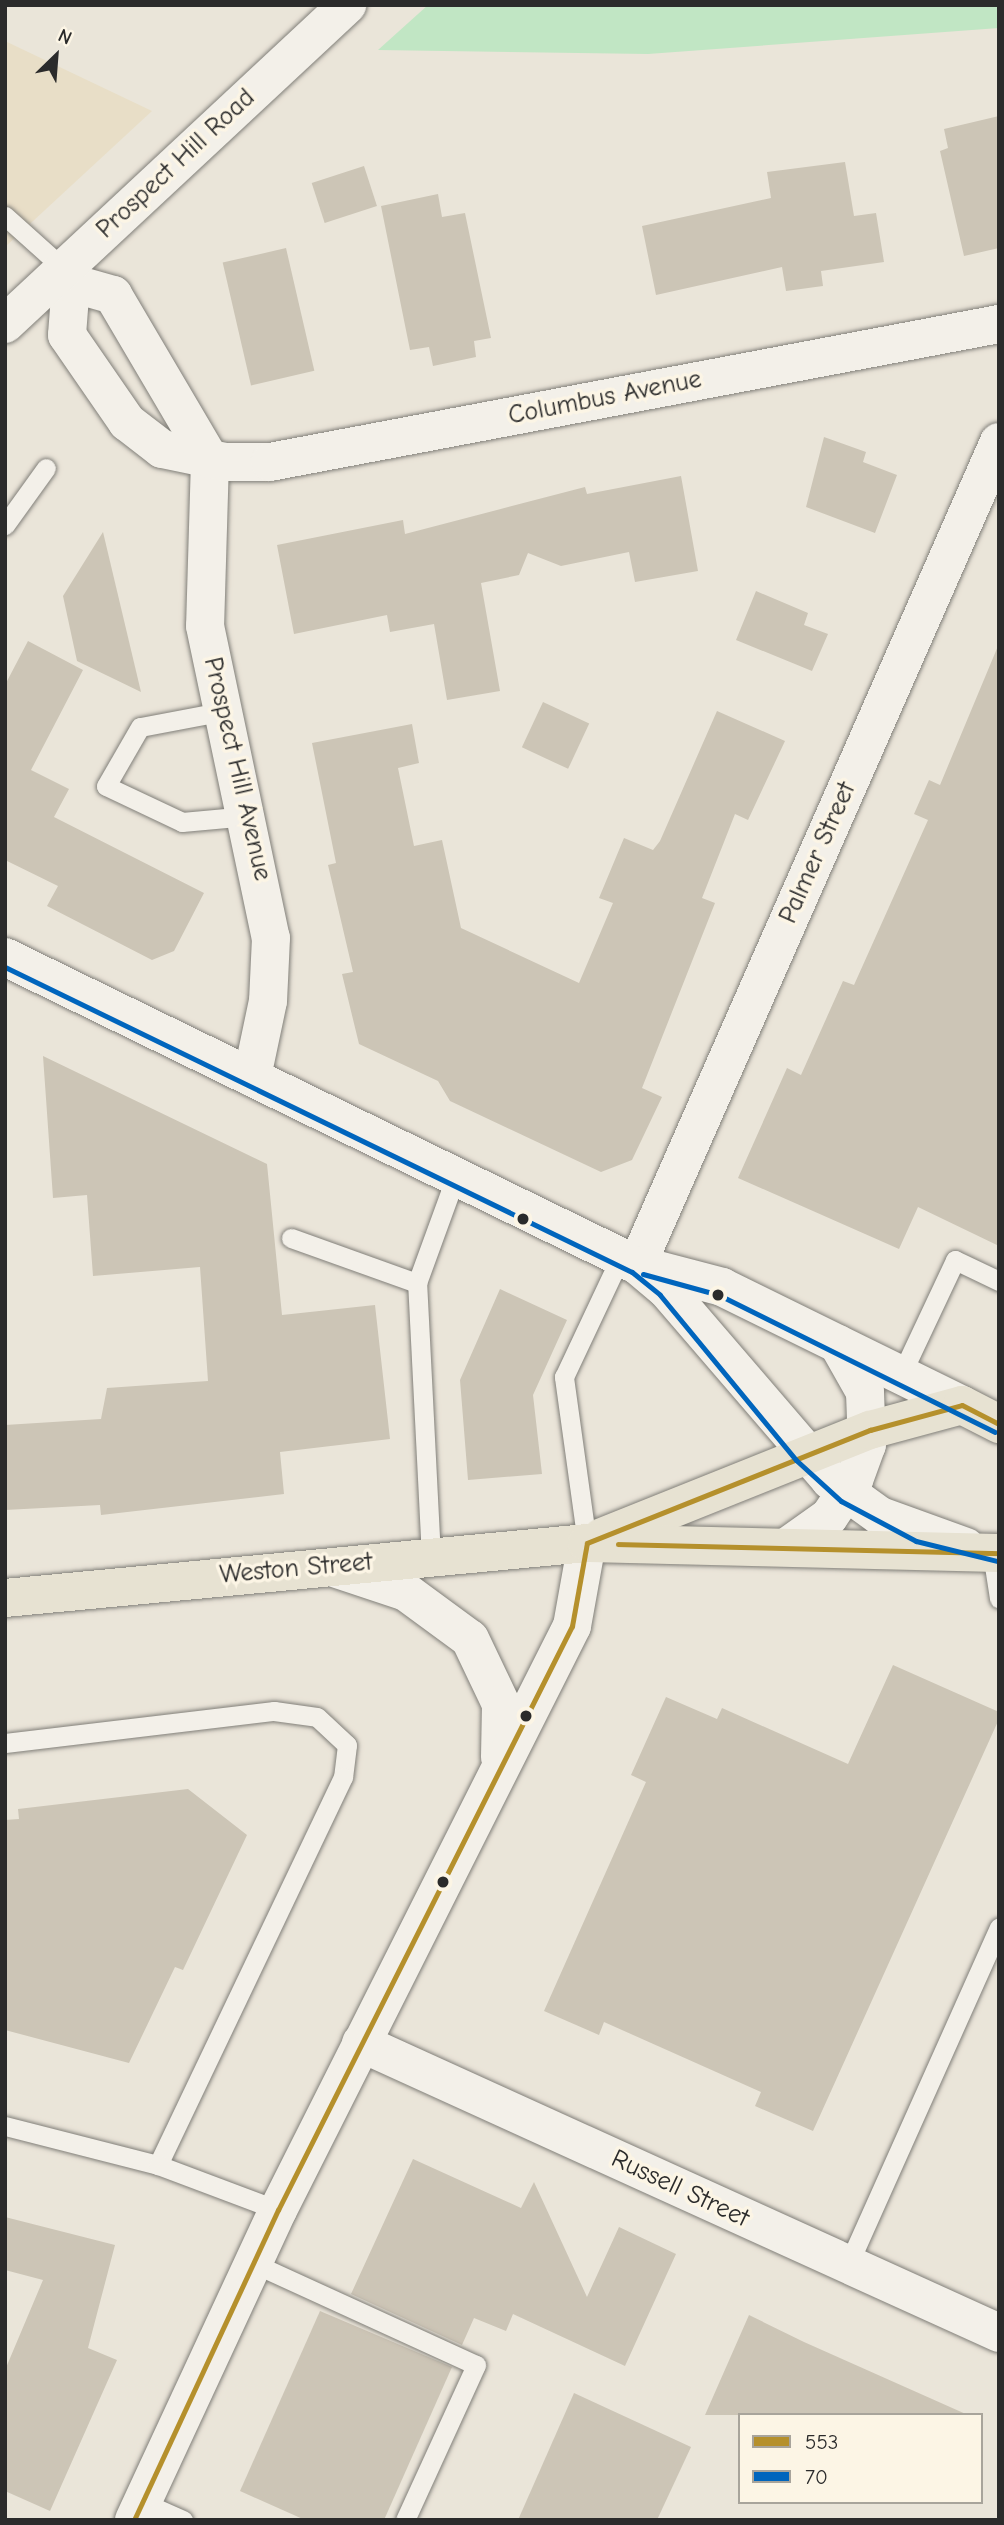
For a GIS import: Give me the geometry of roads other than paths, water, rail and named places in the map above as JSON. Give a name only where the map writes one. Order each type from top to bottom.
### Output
[{"type":"main road","name":"Weston Street","points":[[587,1543],[803,1454],[870,1430],[962,1405]]},
{"type":"main road","points":[[962,1405],[999,1424]]},
{"type":"main road","name":"Weston Street","points":[[5,1598],[587,1543],[995,1553]]},
{"type":"street","name":"Prospect Hill Road","points":[[5,324],[68,276],[347,5]]},
{"type":"street","points":[[68,276],[113,295],[210,460],[163,449],[127,422],[67,335],[68,276]]},
{"type":"street","name":"Columbus Avenue","points":[[210,460],[270,461],[999,324]]},
{"type":"street","name":"Palmer Street","points":[[629,1260],[999,442]]},
{"type":"street","name":"Prospect Hill Avenue","points":[[210,460],[203,606],[271,938],[268,1001],[252,1077]]},
{"type":"street","points":[[5,957],[629,1260],[722,1287],[962,1405]]},
{"type":"street","points":[[629,1260],[666,1289],[803,1454],[846,1494],[919,1533],[995,1553]]},
{"type":"street","points":[[788,1546],[821,1525],[846,1494],[870,1430],[865,1392],[838,1344]]},
{"type":"street","points":[[138,2511],[278,2210],[579,1607],[587,1543]]},
{"type":"street","points":[[321,1567],[364,1574],[406,1591],[443,1614],[475,1646],[501,1704],[503,1743],[493,1782]]},
{"type":"street","name":"Russell Street","points":[[361,2043],[999,2333]]},
{"type":"lane","points":[[5,216],[68,276]]},
{"type":"lane","points":[[5,525],[46,468]]},
{"type":"lane","points":[[225,711],[140,727],[106,786],[182,822],[248,816]]},
{"type":"lane","points":[[431,1557],[417,1283],[456,1177]]},
{"type":"lane","points":[[291,1238],[417,1283]]},
{"type":"lane","points":[[587,1543],[564,1377],[629,1260]]},
{"type":"lane","points":[[901,1375],[955,1261],[999,1281]]},
{"type":"lane","points":[[995,1553],[999,1598]]},
{"type":"lane","points":[[5,1743],[274,1711],[317,1717],[347,1745],[343,1777],[158,2165]]},
{"type":"lane","points":[[848,2265],[999,1927]]},
{"type":"lane","points":[[5,2126],[158,2165],[278,2210]]},
{"type":"lane","points":[[253,2263],[476,2365],[405,2520]]},
{"type":"lane","points":[[138,2511],[183,2520]]}]
